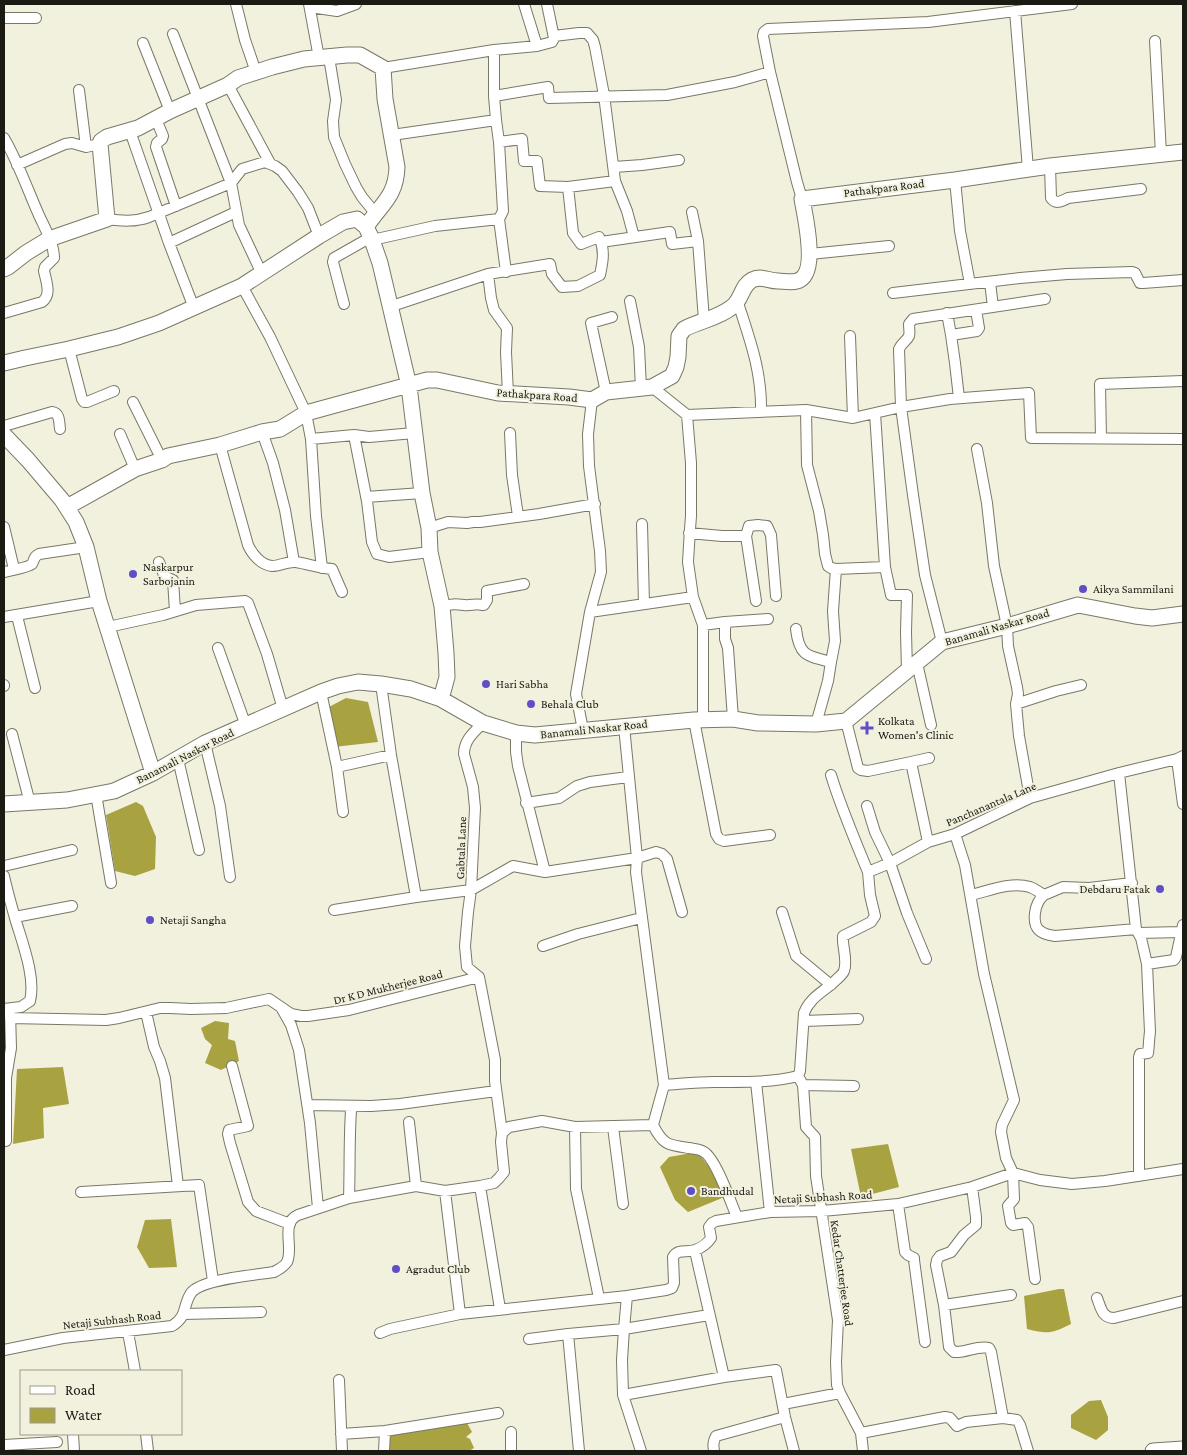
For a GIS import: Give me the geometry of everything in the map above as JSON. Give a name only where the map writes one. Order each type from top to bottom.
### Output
[{"type":"street","points":[[236,4],[245,40],[256,72]]},
{"type":"street","points":[[356,4],[337,11],[310,5],[336,100],[333,120],[334,137],[356,187],[375,213]]},
{"type":"street","points":[[524,4],[537,46]]},
{"type":"street","points":[[17,165],[65,144],[93,145],[107,137],[130,131],[156,119],[198,97],[228,85],[238,78],[304,59],[347,54],[360,55],[383,68],[494,50],[537,46],[552,42],[554,36],[547,4]]},
{"type":"street","points":[[802,199],[770,72],[763,36],[764,32],[768,29],[928,22],[1072,4]]},
{"type":"street","points":[[1015,11],[1028,169]]},
{"type":"street","points":[[4,18],[36,18]]},
{"type":"street","points":[[554,36],[587,33],[595,47],[604,95],[614,167],[614,181],[627,211],[634,237]]},
{"type":"street","points":[[173,34],[230,183],[239,224],[262,274]]},
{"type":"street","points":[[1155,41],[1161,154]]},
{"type":"street","points":[[143,43],[170,111]]},
{"type":"street","points":[[494,50],[494,96],[503,211],[499,219],[506,272]]},
{"type":"street","points":[[370,234],[375,213],[386,203],[397,177],[397,167],[385,99],[383,68]]},
{"type":"street","points":[[494,96],[548,87],[549,98],[604,95],[667,95],[735,82],[770,72]]},
{"type":"street","points":[[228,85],[270,163]]},
{"type":"street","points":[[79,90],[93,145],[107,219]]},
{"type":"street","points":[[156,119],[163,136],[156,147],[176,206]]},
{"type":"street","points":[[392,135],[496,120]]},
{"type":"street","points":[[130,131],[194,308]]},
{"type":"street","points":[[4,138],[54,254],[54,258],[44,270],[48,295],[46,299],[42,302],[4,313]]},
{"type":"street","points":[[499,142],[522,138],[524,161],[537,161],[540,186],[568,187],[614,181]]},
{"type":"street","name":"Pathakpara Road","points":[[67,507],[136,469],[168,456],[262,432],[280,430],[306,413],[427,380],[438,380],[498,393],[592,400],[606,392],[646,388],[672,376],[676,367],[679,336],[684,329],[722,314],[738,303],[745,286],[751,281],[759,277],[774,281],[796,281],[803,278],[809,266],[810,254],[802,199],[1050,166],[1183,152]]},
{"type":"street","points":[[614,167],[679,160]]},
{"type":"street","points":[[4,269],[49,239],[107,219],[139,220],[159,213],[230,183],[242,170],[265,162],[282,171],[298,192],[308,208],[319,236]]},
{"type":"street","points":[[1050,166],[1051,198],[1053,201],[1058,202],[1068,198],[1141,189]]},
{"type":"street","points":[[955,180],[960,231],[970,284]]},
{"type":"street","points":[[392,306],[488,274],[550,264],[552,274],[562,287],[578,286],[600,275],[604,257],[601,242],[599,237],[581,244],[573,233],[568,187]]},
{"type":"street","points":[[169,243],[236,212]]},
{"type":"street","points":[[692,212],[698,241],[704,320]]},
{"type":"street","points":[[4,363],[118,337],[159,323],[242,286],[319,236],[343,222],[356,219],[370,234],[380,263],[392,306],[409,386],[422,492],[430,528],[430,552],[442,606],[447,677],[441,699]]},
{"type":"street","points":[[344,304],[333,262],[334,258],[370,234],[499,219]]},
{"type":"street","points":[[601,242],[670,232],[672,244],[698,241]]},
{"type":"street","points":[[810,254],[889,246]]},
{"type":"street","points":[[893,293],[1068,274],[1132,272],[1135,273],[1140,283],[1183,280]]},
{"type":"street","points":[[488,274],[494,310],[507,328],[508,394]]},
{"type":"street","points":[[990,282],[993,307]]},
{"type":"street","points":[[242,286],[270,337],[306,413],[311,439],[316,516],[322,568]]},
{"type":"street","points":[[942,642],[925,575],[901,407],[899,348],[910,335],[908,324],[914,319],[1045,299]]},
{"type":"street","points":[[630,301],[646,388],[687,415],[806,410],[853,418],[874,412],[959,398],[1029,393],[1031,438],[1183,439]]},
{"type":"street","points":[[738,303],[757,365],[762,392],[761,412]]},
{"type":"street","points":[[951,336],[977,331],[979,328],[976,310]]},
{"type":"street","points":[[947,313],[956,363],[959,398]]},
{"type":"street","points":[[606,392],[591,323],[612,317]]},
{"type":"street","points":[[850,336],[853,418]]},
{"type":"street","points":[[69,349],[84,402],[114,391]]},
{"type":"street","points":[[1101,438],[1100,384],[1183,381]]},
{"type":"street","points":[[583,730],[576,694],[590,612],[601,572],[589,466],[588,434],[592,400]]},
{"type":"street","points":[[134,402],[162,460]]},
{"type":"street","points":[[806,410],[807,465],[828,566],[836,569],[885,567]]},
{"type":"street","points":[[4,426],[52,412],[58,415],[60,429]]},
{"type":"street","points":[[874,412],[885,567],[892,595],[907,595],[906,632],[912,667],[931,725]]},
{"type":"street","points":[[687,415],[691,463],[692,516],[689,533],[688,562],[693,597],[703,625],[699,720],[716,834],[724,841],[770,835]]},
{"type":"street","points":[[262,432],[285,510],[294,562]]},
{"type":"street","points":[[510,433],[512,475],[518,516]]},
{"type":"street","points":[[120,434],[136,469]]},
{"type":"street","points":[[311,439],[354,435],[368,438],[414,434]]},
{"type":"street","points":[[4,435],[28,460],[67,507],[76,522],[86,547],[99,601],[153,773]]},
{"type":"street","points":[[354,435],[366,497],[372,542],[377,554],[389,557],[430,552]]},
{"type":"street","points":[[220,444],[250,550],[260,560],[272,566],[294,562],[332,569],[342,592]]},
{"type":"street","points":[[977,449],[987,503],[994,566],[1007,626],[1008,646],[1018,694],[1016,704],[1019,736],[1030,798]]},
{"type":"street","points":[[366,497],[422,492]]},
{"type":"street","points":[[430,528],[448,522],[468,523],[594,504]]},
{"type":"street","points":[[642,524],[644,604]]},
{"type":"street","points":[[756,601],[746,536],[749,526],[767,526],[771,535],[776,596]]},
{"type":"street","points":[[4,527],[9,571],[32,564],[35,556],[39,554],[86,547]]},
{"type":"street","points":[[689,533],[746,536]]},
{"type":"street","points":[[159,562],[166,578],[172,580],[175,611]]},
{"type":"street","points":[[816,724],[828,681],[835,641],[833,611],[836,569]]},
{"type":"street","points":[[442,606],[457,603],[466,605],[478,604],[482,606],[487,600],[487,591],[524,584]]},
{"type":"street","points":[[590,612],[693,597]]},
{"type":"street","points":[[4,617],[99,601]]},
{"type":"street","points":[[108,627],[196,605],[245,601],[248,603],[268,654],[283,709]]},
{"type":"street","name":"Banamali Naskar Road","points":[[4,804],[67,800],[114,791],[153,773],[205,743],[321,692],[358,682],[411,690],[441,699],[483,723],[516,733],[535,735],[699,720],[733,719],[816,724],[846,722],[942,642],[1078,606],[1152,618],[1183,614]]},
{"type":"street","points":[[17,616],[35,688]]},
{"type":"street","points":[[703,625],[768,619]]},
{"type":"street","points":[[725,622],[733,719]]},
{"type":"street","points":[[796,629],[798,644],[805,653],[831,662]]},
{"type":"street","points":[[218,648],[246,726]]},
{"type":"street","points":[[380,684],[416,897]]},
{"type":"street","points":[[1016,704],[1081,685]]},
{"type":"street","points":[[321,692],[338,766],[343,812]]},
{"type":"street","points":[[846,722],[858,768],[862,770],[868,771],[929,758]]},
{"type":"street","name":"Gabtala Lane","points":[[479,977],[466,967],[465,946],[472,890],[475,808],[464,749],[467,740],[483,723]]},
{"type":"street","points":[[624,726],[641,918],[650,971],[664,1085],[653,1125],[658,1136],[666,1143],[696,1149],[704,1152],[709,1157],[737,1217]]},
{"type":"street","points":[[516,733],[516,752],[526,803],[545,872]]},
{"type":"street","points":[[12,734],[30,803]]},
{"type":"street","points":[[205,743],[220,806],[230,877]]},
{"type":"street","points":[[338,766],[391,755]]},
{"type":"street","points":[[1180,758],[1183,804]]},
{"type":"street","name":"Panchanantala Lane","points":[[868,872],[890,863],[928,842],[955,834],[1030,798],[1119,772],[1180,758]]},
{"type":"street","points":[[178,759],[199,850]]},
{"type":"street","points":[[910,762],[928,842]]},
{"type":"street","points":[[1119,772],[1138,931],[1147,964],[1150,1032],[1148,1053],[1140,1054],[1139,1057],[1139,1176]]},
{"type":"street","points":[[831,775],[837,796],[868,872]]},
{"type":"street","points":[[526,803],[559,798],[577,786],[590,782],[628,776]]},
{"type":"street","points":[[96,794],[111,882]]},
{"type":"street","points":[[867,806],[875,832],[890,863],[907,913],[926,959]]},
{"type":"street","points":[[955,834],[965,865],[984,974],[1014,1100],[1002,1125],[1001,1132],[1006,1158],[1013,1173],[1014,1199],[1008,1206],[1010,1223],[1013,1225],[1025,1223],[1028,1226],[1035,1279]]},
{"type":"street","points":[[4,866],[72,850]]},
{"type":"street","points":[[334,910],[472,890],[514,866],[545,872],[637,858],[656,852],[662,854],[667,859],[682,912]]},
{"type":"street","name":"Kedar Chatterjee Road","points":[[863,1451],[861,1433],[837,1385],[838,1320],[816,1176],[815,1137],[806,1127],[800,1071],[804,1013],[809,1003],[844,972],[843,936],[871,922],[875,916],[870,895],[868,872]]},
{"type":"street","points":[[4,876],[27,956],[32,994],[30,1002],[8,1012],[11,1048],[6,1078],[6,1141]]},
{"type":"street","points":[[1132,883],[1089,888],[1063,887],[1044,895],[1036,905],[1034,921],[1040,931],[1055,936],[1182,928],[1174,960],[1147,964]]},
{"type":"street","points":[[971,896],[1017,885],[1032,888],[1044,895]]},
{"type":"street","points":[[15,918],[72,906]]},
{"type":"street","points":[[782,912],[796,956],[831,985]]},
{"type":"street","points":[[543,946],[578,934],[641,918]]},
{"type":"street","points":[[261,1312],[184,1314],[188,1298],[193,1290],[200,1286],[213,1281],[274,1272],[282,1268],[288,1256],[290,1224],[293,1217],[348,1198],[416,1186],[445,1191],[480,1186],[494,1182],[504,1172],[502,1133],[495,1081],[495,1060],[479,977]]},
{"type":"street","name":"Dr K D Mukherjee Road","points":[[8,1012],[106,1020],[160,1008],[226,1008],[269,999],[291,1014],[301,1016],[328,1014],[369,1006],[479,977]]},
{"type":"street","points":[[282,1009],[291,1025],[299,1050],[308,1106],[318,1208]]},
{"type":"street","points":[[146,1012],[154,1047],[165,1078],[178,1186]]},
{"type":"street","points":[[804,1021],[858,1019]]},
{"type":"street","points":[[232,1066],[248,1126],[229,1130],[228,1134],[248,1202],[256,1211],[290,1224]]},
{"type":"street","points":[[664,1085],[781,1080],[854,1086]]},
{"type":"street","points":[[756,1082],[770,1212]]},
{"type":"street","points":[[308,1106],[400,1104],[496,1091]]},
{"type":"street","points":[[348,1198],[351,1111]]},
{"type":"street","points":[[502,1133],[510,1127],[542,1121],[575,1127],[653,1125]]},
{"type":"street","points":[[409,1122],[416,1186]]},
{"type":"street","points":[[575,1127],[576,1189],[599,1298]]},
{"type":"street","points":[[613,1127],[623,1204]]},
{"type":"street","points":[[1013,1173],[1040,1180],[1072,1184],[1183,1169]]},
{"type":"street","name":"Netaji Subhash Road","points":[[695,1251],[709,1241],[711,1238],[709,1227],[716,1221],[770,1212],[822,1211],[898,1204],[972,1186],[1013,1173]]},
{"type":"street","points":[[81,1192],[199,1185],[213,1281]]},
{"type":"street","points":[[480,1186],[500,1309]]},
{"type":"street","points":[[972,1186],[976,1225],[964,1235],[951,1252],[940,1256],[936,1265],[949,1347],[954,1352],[984,1347],[989,1348],[1003,1418]]},
{"type":"street","points":[[445,1191],[460,1314]]},
{"type":"street","points":[[898,1204],[905,1252],[908,1256],[914,1258],[925,1342]]},
{"type":"street","points":[[380,1333],[390,1329],[460,1314],[666,1290],[672,1288],[674,1283],[673,1257],[675,1253],[678,1251],[695,1251],[708,1315],[724,1377]]},
{"type":"street","points":[[944,1306],[1011,1295]]},
{"type":"street","points":[[627,1296],[622,1360],[623,1395],[640,1451]]},
{"type":"street","points":[[1097,1298],[1104,1315],[1109,1318],[1183,1301]]},
{"type":"street","name":"Netaji Subhash Road","points":[[4,1350],[63,1338],[172,1326],[180,1321],[184,1314]]},
{"type":"street","points":[[529,1339],[624,1330],[708,1315]]},
{"type":"street","points":[[128,1332],[135,1370]]},
{"type":"street","points":[[568,1334],[579,1451]]},
{"type":"street","points":[[623,1395],[776,1370],[794,1451]]},
{"type":"street","points":[[339,1380],[342,1451]]},
{"type":"street","points":[[783,1404],[840,1393]]},
{"type":"street","points":[[341,1434],[385,1431],[498,1413]]},
{"type":"street","points":[[714,1451],[713,1440],[716,1436],[785,1416]]},
{"type":"street","points":[[861,1433],[945,1417],[950,1418],[958,1426],[966,1422],[1003,1418],[1017,1420],[1028,1451]]},
{"type":"street","points":[[384,1451],[385,1431]]},
{"type":"street","points":[[511,1432],[511,1451]]},
{"type":"street","points":[[73,1435],[74,1451]]},
{"type":"street","points":[[146,1435],[148,1451]]},
{"type":"street","points":[[4,1445],[57,1442]]},
{"type":"street","points":[[1153,1451],[1183,1449]]},
{"type":"water","points":[[346,698],[368,702],[378,742],[334,747],[327,708]]},
{"type":"water","points":[[136,802],[143,806],[156,837],[155,869],[135,876],[115,871],[106,815]]},
{"type":"water","points":[[215,1021],[229,1023],[228,1039],[235,1041],[239,1061],[221,1070],[205,1063],[212,1045],[205,1039],[201,1028]]},
{"type":"water","points":[[63,1067],[69,1104],[43,1108],[44,1138],[13,1144],[17,1069]]},
{"type":"water","points":[[888,1144],[899,1187],[861,1197],[851,1149]]},
{"type":"water","points":[[697,1152],[714,1173],[727,1196],[688,1212],[675,1200],[660,1167],[669,1157]]},
{"type":"water","points":[[171,1219],[177,1267],[149,1268],[137,1247],[145,1220]]},
{"type":"water","points":[[1064,1289],[1071,1324],[1059,1330],[1049,1332],[1027,1329],[1024,1296]]},
{"type":"water","points":[[1101,1400],[1108,1417],[1108,1430],[1096,1440],[1071,1428],[1071,1415],[1089,1401]]},
{"type":"water","points":[[467,1423],[472,1432],[466,1437],[470,1439],[474,1448],[469,1451],[388,1451],[390,1435]]},
{"type":"place","name":"Naskarpur Sarbojanin","points":[[133,574]]},
{"type":"place","name":"Aikya Sammilani","points":[[1083,589]]},
{"type":"place","name":"Hari Sabha","points":[[486,684]]},
{"type":"place","name":"Behala Club","points":[[531,704]]},
{"type":"place","name":"Kolkata Women's Clinic","points":[[867,728]]},
{"type":"place","name":"Debdaru Fatak","points":[[1160,889]]},
{"type":"place","name":"Netaji Sangha","points":[[150,920]]},
{"type":"place","name":"Bandhudal","points":[[691,1191]]},
{"type":"place","name":"Agradut Club","points":[[396,1269]]}]
